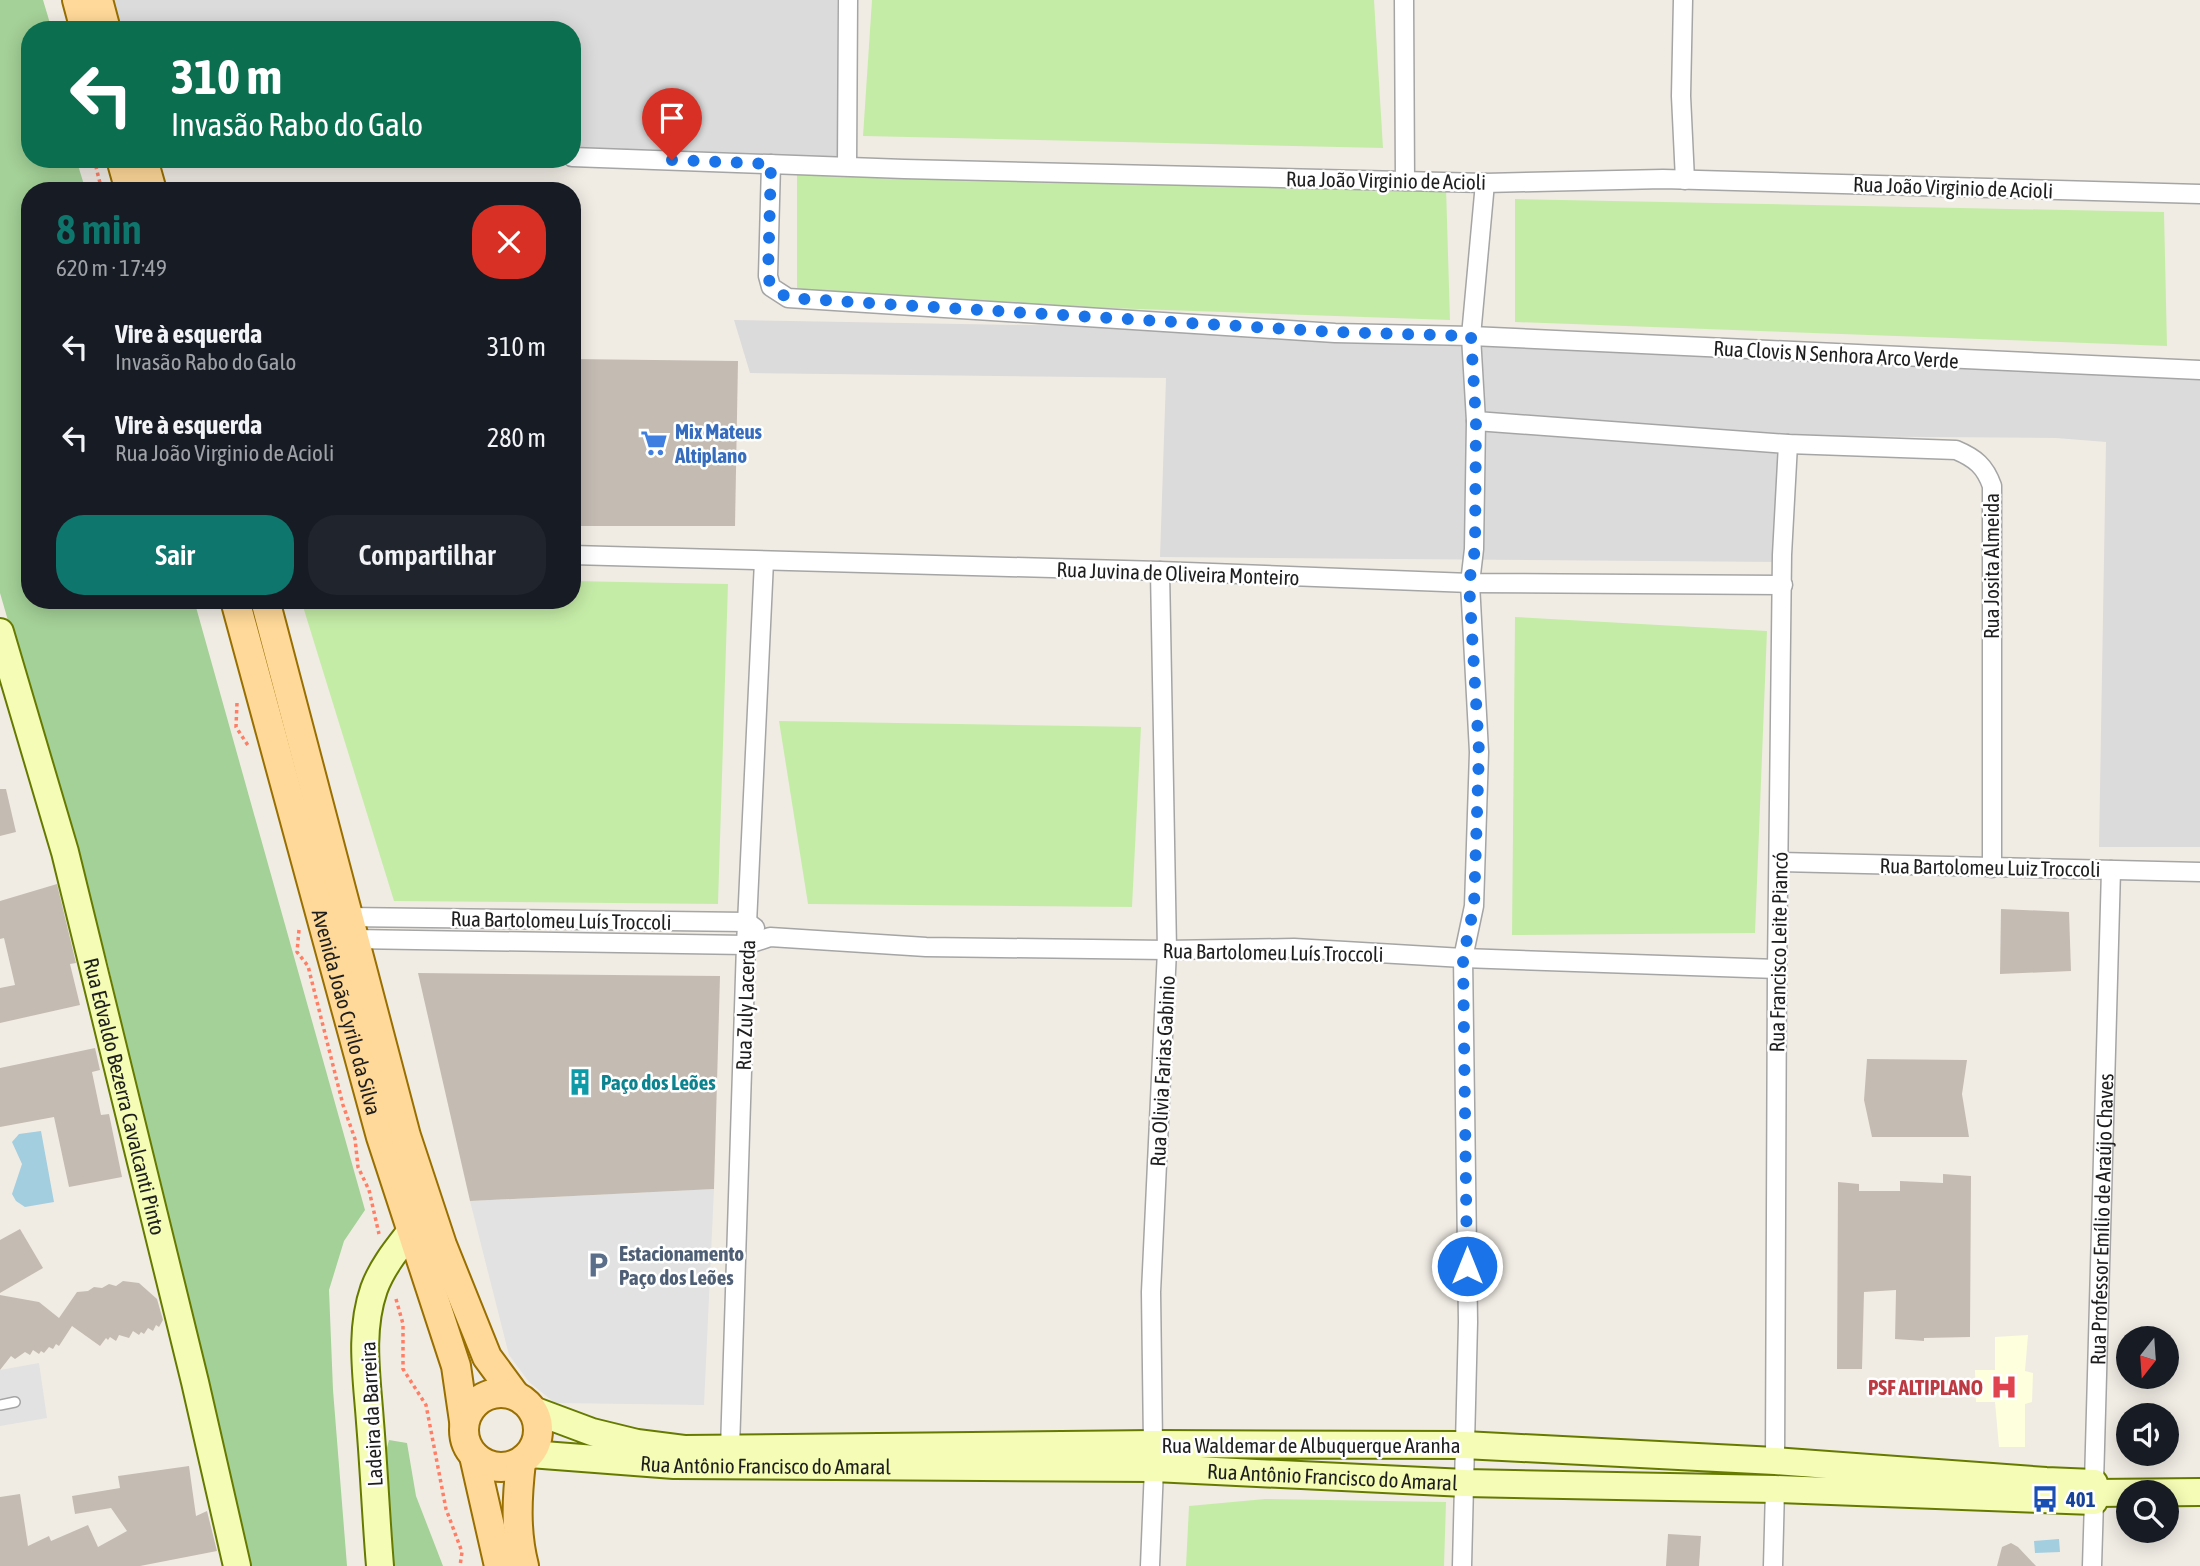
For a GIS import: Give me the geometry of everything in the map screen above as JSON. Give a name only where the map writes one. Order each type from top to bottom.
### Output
[{"type":"main road","points":[[77,0],[83,21]]},
{"type":"main road","points":[[98,0],[104,21]]},
{"type":"main road","name":"Avenida João Cyrilo da Silva","points":[[237,609],[381,1137],[456,1366],[464,1421]]},
{"type":"main road","name":"Avenida João Cyrilo da Silva","points":[[267,609],[405,1136],[442,1245],[487,1357],[524,1402]]},
{"type":"main road","points":[[474,1456],[496,1467],[509,1466],[525,1458],[536,1444],[539,1432],[538,1421],[524,1402],[502,1392],[489,1394],[469,1409],[464,1421],[464,1434],[467,1446],[474,1456],[499,1566]]},
{"type":"main road","points":[[524,1566],[518,1541],[517,1493],[525,1458]]},
{"type":"street","points":[[847,166],[848,0]]},
{"type":"street","points":[[1404,0],[1405,181]]},
{"type":"street","points":[[1683,0],[1681,96],[1685,180]]},
{"type":"street","name":"Rua João Virginio de Acioli","points":[[581,157],[1485,183],[1685,180],[2200,194]]},
{"type":"street","name":"Rua Clovis N Senhora Arco Verde","points":[[771,164],[768,276],[771,287],[788,298],[1335,332],[2200,370]]},
{"type":"street","points":[[1462,1566],[1468,1322],[1463,958],[1474,906],[1479,752],[1469,583],[1475,549],[1476,421],[1471,336],[1485,183]]},
{"type":"street","points":[[1476,421],[1788,444]]},
{"type":"street","name":"Rua Francisco Leite Piancó","points":[[1774,1461],[1777,968],[1788,444]]},
{"type":"street","name":"Rua Josita Almeida","points":[[1788,444],[1956,450],[1979,462],[1987,472],[1992,486],[1993,867]]},
{"type":"street","name":"Rua Juvina de Oliveira Monteiro","points":[[581,555],[1160,571],[1469,583],[1783,585]]},
{"type":"street","name":"Rua Zuly Lacerda","points":[[730,1449],[746,945],[764,561]]},
{"type":"street","name":"Rua Olivia Farias Gabinio","points":[[1150,1566],[1154,1456],[1151,1292],[1167,950],[1160,571]]},
{"type":"street","name":"Rua Edvaldo Bezerra Cavalcanti Pinto","points":[[0,632],[65,852],[195,1382],[237,1566]]},
{"type":"street","name":"Rua Bartolomeu Luiz Troccoli","points":[[1780,862],[2200,872]]},
{"type":"street","name":"Rua Professor Emílio de Araújo Chaves","points":[[2092,1566],[2111,870]]},
{"type":"street","points":[[747,922],[769,937]]},
{"type":"street","name":"Rua Bartolomeu Luís Troccoli","points":[[350,928],[747,922]]},
{"type":"street","name":"Rua Bartolomeu Luís Troccoli","points":[[350,928],[746,945],[769,937],[926,947],[1167,950],[1294,948],[1463,958],[1777,968]]},
{"type":"street","name":"Ladeira da Barreira","points":[[380,1566],[365,1346],[367,1315],[374,1288],[386,1264],[411,1231]]},
{"type":"street","name":"Rua Waldemar de Albuquerque Aranha","points":[[524,1402],[592,1432],[638,1443],[684,1449],[1154,1456],[1464,1446],[1774,1461],[2046,1481],[2094,1492]]},
{"type":"street","name":"Rua Antônio Francisco do Amaral","points":[[525,1458],[674,1465],[1154,1456],[1465,1483],[2094,1492]]},
{"type":"street","points":[[1773,1566],[1775,1489]]},
{"type":"street","points":[[2094,1492],[2200,1492]]},
{"type":"lane","points":[[0,1405],[15,1402]]},
{"type":"path","points":[[237,694],[236,727],[250,748]]},
{"type":"path","points":[[299,930],[297,952],[308,966],[343,1105],[355,1139],[358,1167],[369,1189],[403,1324],[402,1369],[426,1405],[446,1509],[462,1552],[460,1566]]},
{"type":"shaded area","points":[[111,0],[837,0],[838,166],[581,155],[581,21],[118,21]]},
{"type":"shaded area","points":[[734,320],[1606,335],[2200,360],[2200,847],[2099,847],[2106,442],[2056,438],[1789,436],[1784,562],[1160,557],[1166,378],[750,373]]},
{"type":"shaded area","name":"Estacionamento Paço dos Leões","points":[[714,1189],[704,1405],[555,1403],[529,1382],[509,1355],[470,1201]]},
{"type":"shaded area","name":"PSF ALTIPLANO","points":[[2028,1335],[2025,1371],[2033,1373],[2032,1402],[2025,1404],[2025,1447],[1999,1447],[1995,1402],[1976,1402],[1975,1370],[1995,1370],[1995,1337]]},
{"type":"shaded area","points":[[39,1363],[47,1418],[0,1426],[0,1370]]},
{"type":"green space","points":[[0,0],[43,0],[49,21],[21,21],[21,168],[79,168],[83,182],[21,182],[21,609],[197,609],[365,1210],[344,1241],[329,1290],[333,1390],[347,1566],[242,1566],[108,964],[0,593]]},
{"type":"green space","points":[[872,0],[1374,0],[1383,148],[863,136]]},
{"type":"green space","points":[[797,174],[1446,186],[1450,320],[797,297]]},
{"type":"green space","points":[[1515,199],[2164,212],[2167,346],[1515,322]]},
{"type":"green space","points":[[581,581],[728,584],[718,904],[394,901],[304,609],[581,609]]},
{"type":"green space","points":[[1515,617],[1767,631],[1755,933],[1512,935]]},
{"type":"green space","points":[[779,721],[1141,727],[1132,907],[808,904]]},
{"type":"green space","points":[[389,1440],[407,1443],[416,1496],[443,1566],[382,1566],[375,1494]]},
{"type":"green space","points":[[1265,1499],[1446,1502],[1444,1566],[1186,1566],[1189,1506]]},
{"type":"water","points":[[41,1131],[54,1202],[25,1207],[16,1201],[12,1194],[22,1164],[12,1142],[19,1134]]},
{"type":"water","points":[[2059,1539],[2060,1552],[2035,1553],[2034,1541]]},
{"type":"building","name":"Mix Mateus Altiplano","points":[[581,359],[738,361],[735,526],[581,526]]},
{"type":"building","points":[[0,789],[6,789],[16,832],[0,836]]},
{"type":"building","points":[[57,884],[76,963],[70,964],[80,1005],[0,1023],[0,988],[15,985],[4,938],[0,939],[0,901]]},
{"type":"building","points":[[2001,909],[2069,912],[2071,971],[2000,974]]},
{"type":"building","name":"Paço dos Leões","points":[[418,973],[720,976],[714,1189],[470,1201]]},
{"type":"building","points":[[95,1048],[100,1070],[92,1072],[101,1115],[109,1114],[122,1177],[69,1187],[54,1117],[0,1127],[0,1068]]},
{"type":"building","points":[[1867,1059],[1967,1060],[1962,1094],[1969,1137],[1872,1137],[1864,1100]]},
{"type":"building","points":[[1943,1174],[1971,1176],[1970,1337],[1924,1338],[1924,1341],[1895,1339],[1896,1290],[1864,1292],[1862,1369],[1837,1369],[1838,1182],[1859,1184],[1859,1191],[1900,1191],[1900,1181],[1943,1183]]},
{"type":"building","points":[[20,1229],[43,1268],[0,1293],[0,1240]]},
{"type":"building","points":[[123,1281],[139,1283],[157,1299],[163,1320],[159,1327],[156,1325],[153,1331],[148,1328],[144,1334],[141,1332],[139,1335],[133,1331],[129,1338],[119,1335],[116,1341],[110,1337],[108,1340],[106,1338],[100,1346],[72,1326],[59,1346],[56,1344],[53,1349],[49,1347],[44,1353],[41,1351],[39,1354],[33,1350],[30,1355],[25,1352],[15,1359],[11,1356],[0,1370],[0,1295],[39,1302],[59,1318],[77,1292],[88,1291],[94,1287],[102,1288],[109,1284],[116,1286]]},
{"type":"building","points":[[189,1466],[196,1516],[207,1511],[217,1551],[140,1566],[0,1566],[0,1497],[20,1494],[28,1546],[49,1536],[51,1541],[88,1525],[98,1547],[127,1531],[111,1508],[75,1514],[72,1496],[120,1488],[118,1476]]},
{"type":"building","points":[[1668,1534],[1701,1536],[1699,1566],[1666,1566]]},
{"type":"building","points":[[2011,1543],[2036,1566],[1997,1566],[2002,1547]]},
{"type":"place","name":"Mix Mateus Altiplano","points":[[654,443]]},
{"type":"place","name":"Paço dos Leões","points":[[580,1082]]},
{"type":"place","name":"Estacionamento Paço dos Leões","points":[[598,1265]]},
{"type":"place","name":"PSF ALTIPLANO","points":[[2004,1387]]},
{"type":"place","name":"401","points":[[2045,1499]]},
{"type":"route","points":[[672,160],[771,164],[768,276],[771,287],[788,298],[1335,332],[1471,336],[1476,421],[1475,549],[1469,583],[1479,752],[1474,906],[1463,958],[1467,1266]]}]
